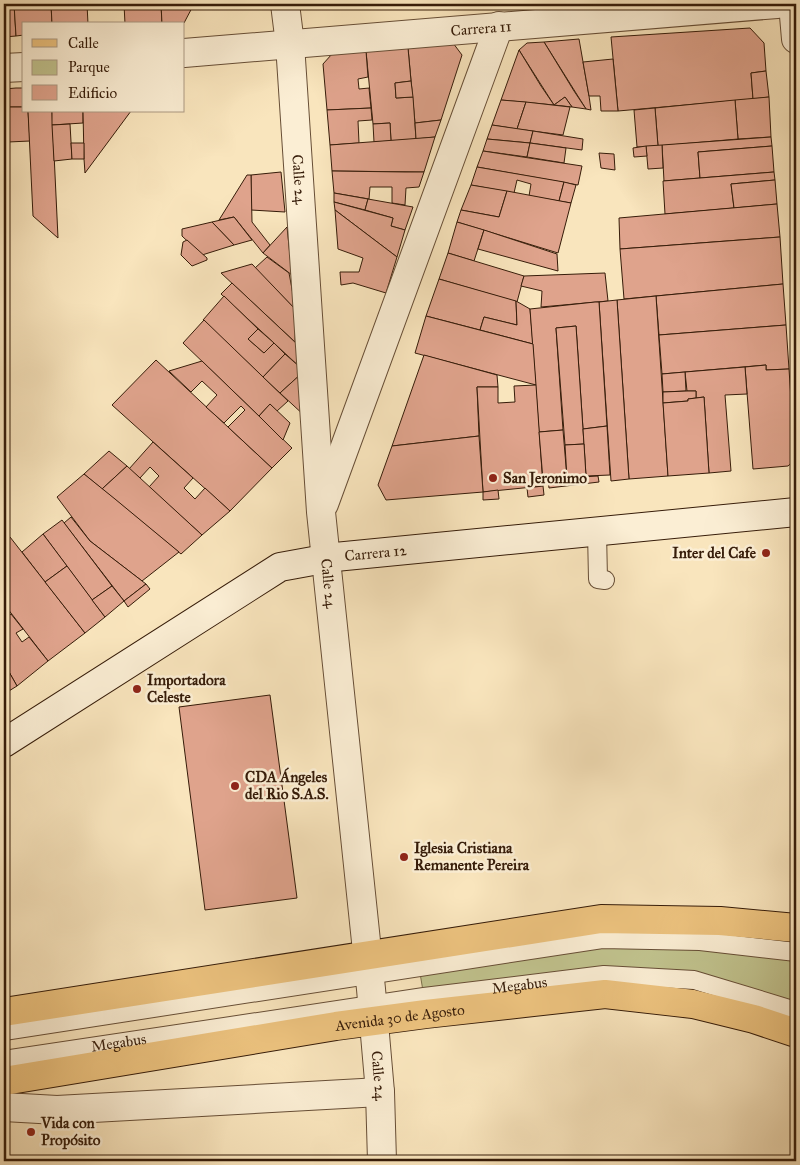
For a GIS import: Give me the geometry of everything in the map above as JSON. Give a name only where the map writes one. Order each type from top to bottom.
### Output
[{"type":"main road","points":[[4,1012],[368,966],[601,919],[720,921],[796,928]]},
{"type":"main road","name":"Avenida 30 de Agosto","points":[[4,1082],[373,1013],[605,994],[693,1004],[754,1019],[796,1034]]},
{"type":"street","name":"Calle 24","points":[[285,4],[290,44],[321,512],[373,1013],[380,1092],[382,1161]]},
{"type":"street","name":"Carrera 11","points":[[185,53],[777,4]]},
{"type":"street","points":[[793,4],[796,39]]},
{"type":"street","points":[[321,512],[500,26]]},
{"type":"street","points":[[4,68],[22,66]]},
{"type":"street","name":"Carrera 12","points":[[4,743],[280,567],[326,559],[796,512]]},
{"type":"street","points":[[4,1107],[57,1110],[380,1092]]},
{"type":"lane","points":[[597,532],[598,580],[604,580]]},
{"type":"lane","name":"Megabus","points":[[4,1031],[368,966],[602,939],[700,941],[796,952]]},
{"type":"lane","name":"Megabus","points":[[4,1060],[373,1013],[604,975],[694,980],[796,1011]]},
{"type":"green space","points":[[602,939],[796,952],[796,1011],[694,980],[424,997],[419,967]]},
{"type":"building","points":[[4,4],[14,4],[16,36],[4,37]]},
{"type":"building","points":[[14,4],[51,4],[52,22],[22,22],[22,35],[16,36]]},
{"type":"building","points":[[51,4],[87,4],[88,22],[52,22]]},
{"type":"building","points":[[124,4],[161,4],[162,22],[125,22]]},
{"type":"building","points":[[161,4],[194,4],[185,22],[162,22]]},
{"type":"building","points":[[750,28],[764,43],[766,71],[751,73],[753,99],[618,111],[611,37]]},
{"type":"building","points":[[579,39],[591,110],[586,109],[544,42]]},
{"type":"building","points":[[544,42],[586,109],[572,107],[565,97],[554,105],[519,50],[527,43]]},
{"type":"building","points":[[453,43],[462,55],[441,120],[415,123],[408,48]]},
{"type":"building","points":[[408,48],[411,81],[395,83],[396,98],[413,97],[416,139],[391,141],[390,123],[373,124],[366,51]]},
{"type":"building","points":[[519,50],[541,86],[554,105],[501,100]]},
{"type":"building","points":[[366,51],[368,77],[358,79],[359,89],[369,88],[371,108],[327,110],[323,64],[332,54]]},
{"type":"building","points":[[613,59],[618,111],[601,111],[600,96],[589,96],[583,62]]},
{"type":"building","points":[[766,71],[769,97],[753,99],[751,73]]},
{"type":"building","points":[[411,81],[413,97],[396,98],[395,83]]},
{"type":"building","points":[[22,88],[22,107],[6,107],[4,89]]},
{"type":"building","points":[[4,89],[7,134],[4,134]]},
{"type":"building","points":[[565,97],[572,107],[554,105]]},
{"type":"building","points":[[769,97],[771,137],[738,139],[735,100]]},
{"type":"building","points":[[501,100],[526,102],[517,129],[492,125]]},
{"type":"building","points":[[735,100],[738,139],[658,146],[655,108]]},
{"type":"building","points":[[526,102],[570,107],[563,135],[517,129]]},
{"type":"building","points":[[6,107],[22,107],[22,112],[28,112],[30,141],[8,142]]},
{"type":"building","points":[[371,108],[372,120],[358,121],[359,143],[330,145],[327,110]]},
{"type":"building","points":[[655,108],[658,146],[637,147],[634,110]]},
{"type":"building","points":[[28,112],[52,112],[58,238],[33,216]]},
{"type":"building","points":[[52,112],[83,112],[83,123],[52,125]]},
{"type":"building","points":[[83,112],[130,112],[85,173]]},
{"type":"building","points":[[441,120],[435,137],[416,139],[415,123]]},
{"type":"building","points":[[390,123],[391,141],[374,142],[373,124]]},
{"type":"building","points":[[70,124],[72,159],[54,161],[52,125]]},
{"type":"building","points":[[492,125],[533,131],[530,143],[487,139]]},
{"type":"building","points":[[533,131],[583,139],[582,150],[530,143]]},
{"type":"building","points":[[435,137],[424,172],[332,171],[330,145]]},
{"type":"building","points":[[771,137],[772,146],[698,152],[700,178],[664,181],[662,145]]},
{"type":"building","points":[[487,139],[530,143],[527,157],[483,151]]},
{"type":"building","points":[[71,143],[84,143],[84,159],[72,159]]},
{"type":"building","points":[[530,143],[566,148],[564,163],[527,157]]},
{"type":"building","points":[[662,145],[663,168],[648,169],[646,146]]},
{"type":"building","points":[[646,146],[647,156],[634,157],[633,148]]},
{"type":"building","points":[[772,146],[774,172],[700,178],[698,152]]},
{"type":"building","points":[[483,151],[582,166],[578,185],[477,167]]},
{"type":"building","points":[[599,153],[614,154],[615,170],[601,168]]},
{"type":"building","points":[[477,167],[564,182],[559,201],[529,196],[531,184],[517,180],[514,193],[471,185]]},
{"type":"building","points":[[332,171],[424,172],[419,187],[406,188],[405,205],[392,203],[392,187],[370,187],[369,199],[334,193]]},
{"type":"building","points":[[281,172],[285,212],[251,210],[251,175]]},
{"type":"building","points":[[774,172],[775,180],[731,184],[734,208],[665,214],[663,181]]},
{"type":"building","points":[[247,175],[251,175],[252,222],[270,245],[263,253],[234,217],[219,220]]},
{"type":"building","points":[[775,180],[777,204],[734,208],[731,184]]},
{"type":"building","points":[[564,182],[576,185],[571,203],[559,201]]},
{"type":"building","points":[[471,185],[507,191],[499,217],[461,210]]},
{"type":"building","points":[[507,191],[571,203],[558,253],[457,222],[461,210],[499,217]]},
{"type":"building","points":[[334,193],[368,199],[365,210],[334,202]]},
{"type":"building","points":[[368,199],[413,207],[405,230],[391,226],[393,218],[365,210]]},
{"type":"building","points":[[334,202],[393,218],[391,226],[405,230],[397,257],[335,210]]},
{"type":"building","points":[[777,204],[780,237],[620,249],[619,218]]},
{"type":"building","points":[[335,210],[397,257],[386,293],[353,283],[341,285],[340,272],[359,272],[363,258],[338,249]]},
{"type":"building","points":[[234,217],[252,240],[234,245],[212,222]]},
{"type":"building","points":[[212,222],[234,245],[202,255],[182,236],[182,229]]},
{"type":"building","points":[[457,222],[484,230],[474,261],[448,253]]},
{"type":"building","points":[[287,227],[292,275],[263,253]]},
{"type":"building","points":[[484,230],[557,254],[558,271],[478,249]]},
{"type":"building","points":[[780,237],[783,284],[624,299],[620,249]]},
{"type":"building","points":[[187,240],[207,260],[192,266],[181,255],[183,242]]},
{"type":"building","points":[[448,253],[524,276],[517,302],[439,279]]},
{"type":"building","points":[[267,257],[289,273],[296,310],[255,268]]},
{"type":"building","points":[[252,264],[296,310],[295,342],[221,273]]},
{"type":"building","points":[[605,273],[608,301],[541,307],[542,291],[521,286],[524,276]]},
{"type":"building","points":[[439,279],[516,301],[517,325],[484,317],[480,330],[426,316]]},
{"type":"building","points":[[232,283],[298,345],[302,369],[221,294]]},
{"type":"building","points":[[783,284],[786,325],[659,335],[656,296]]},
{"type":"building","points":[[224,296],[258,329],[248,339],[264,353],[274,343],[285,354],[263,377],[203,320]]},
{"type":"building","points":[[656,296],[668,476],[629,479],[617,300]]},
{"type":"building","points":[[617,300],[629,479],[611,481],[599,302]]},
{"type":"building","points":[[516,301],[530,309],[533,344],[480,330],[484,317],[517,325]]},
{"type":"building","points":[[599,302],[607,426],[583,429],[576,326],[556,328],[563,430],[539,432],[530,309]]},
{"type":"building","points":[[426,316],[533,344],[536,385],[415,353]]},
{"type":"building","points":[[204,320],[288,401],[277,411],[270,404],[259,416],[183,343]]},
{"type":"building","points":[[786,325],[789,369],[766,370],[766,365],[662,374],[659,335]]},
{"type":"building","points":[[576,326],[584,444],[565,445],[556,328]]},
{"type":"building","points":[[258,329],[274,343],[264,353],[248,339]]},
{"type":"building","points":[[285,354],[301,368],[302,373],[280,393],[263,377]]},
{"type":"building","points":[[424,355],[497,375],[498,387],[477,387],[479,436],[392,446]]},
{"type":"building","points":[[156,360],[272,468],[230,511],[112,405]]},
{"type":"building","points":[[202,361],[292,448],[272,468],[228,427],[245,410],[241,406],[224,423],[206,407],[217,395],[202,381],[191,392],[169,371]]},
{"type":"building","points":[[766,365],[766,370],[789,369],[795,460],[788,466],[753,469],[745,367]]},
{"type":"building","points":[[745,367],[747,394],[725,395],[731,471],[709,473],[704,397],[696,398],[696,391],[687,391],[685,372]]},
{"type":"building","points":[[685,372],[686,391],[663,392],[662,374]]},
{"type":"building","points":[[302,373],[306,417],[280,393]]},
{"type":"building","points":[[536,385],[543,486],[483,492],[477,387],[498,387],[498,403],[515,402],[514,386]]},
{"type":"building","points":[[696,391],[696,398],[688,399],[688,401],[663,403],[663,392]]},
{"type":"building","points":[[704,397],[709,473],[668,476],[663,403],[688,401],[688,399]]},
{"type":"building","points":[[270,404],[290,423],[283,440],[259,416]]},
{"type":"building","points":[[607,426],[610,475],[586,476],[583,429]]},
{"type":"building","points":[[563,430],[567,478],[543,480],[539,432]]},
{"type":"building","points":[[479,436],[483,492],[386,500],[378,485],[392,446]]},
{"type":"building","points":[[153,442],[193,478],[184,488],[195,499],[205,488],[230,511],[202,535],[149,487],[159,476],[150,467],[140,478],[129,469]]},
{"type":"building","points":[[584,444],[586,476],[567,478],[565,445]]},
{"type":"building","points":[[109,451],[127,466],[102,489],[84,474]]},
{"type":"building","points":[[127,466],[202,535],[181,554],[102,489]]},
{"type":"building","points":[[84,474],[179,552],[142,581],[90,541],[57,497]]},
{"type":"building","points":[[598,476],[599,482],[549,488],[548,479]]},
{"type":"building","points":[[543,486],[544,495],[528,497],[527,488]]},
{"type":"building","points":[[498,490],[499,499],[483,500],[483,492]]},
{"type":"building","points":[[71,517],[90,541],[146,584],[124,601],[64,523]]},
{"type":"building","points":[[62,520],[112,586],[92,600],[43,534]]},
{"type":"building","points":[[43,534],[67,566],[45,582],[22,552]]},
{"type":"building","points":[[10,537],[85,633],[48,661],[4,604],[4,542]]},
{"type":"building","points":[[67,566],[105,617],[85,633],[45,582]]},
{"type":"building","points":[[146,584],[150,589],[128,607],[124,601]]},
{"type":"building","points":[[112,586],[124,601],[105,617],[92,600]]},
{"type":"building","points":[[11,614],[23,629],[16,633],[22,642],[29,637],[48,661],[17,686],[4,663],[4,619]]},
{"type":"building","points":[[4,663],[17,686],[4,694]]},
{"type":"building","name":"CDA Ángeles del Rio S.A.S.","points":[[270,695],[297,898],[205,910],[179,707]]},
{"type":"place","name":"San Jeronimo","points":[[493,478]]},
{"type":"place","name":"Inter del Cafe","points":[[766,553]]},
{"type":"place","name":"Importadora Celeste","points":[[137,689]]},
{"type":"place","name":"CDA Ángeles del Rio S.A.S.","points":[[235,786]]},
{"type":"place","name":"Iglesia Cristiana Remanente Pereira","points":[[404,857]]},
{"type":"place","name":"Vida con Propósito","points":[[31,1132]]}]
